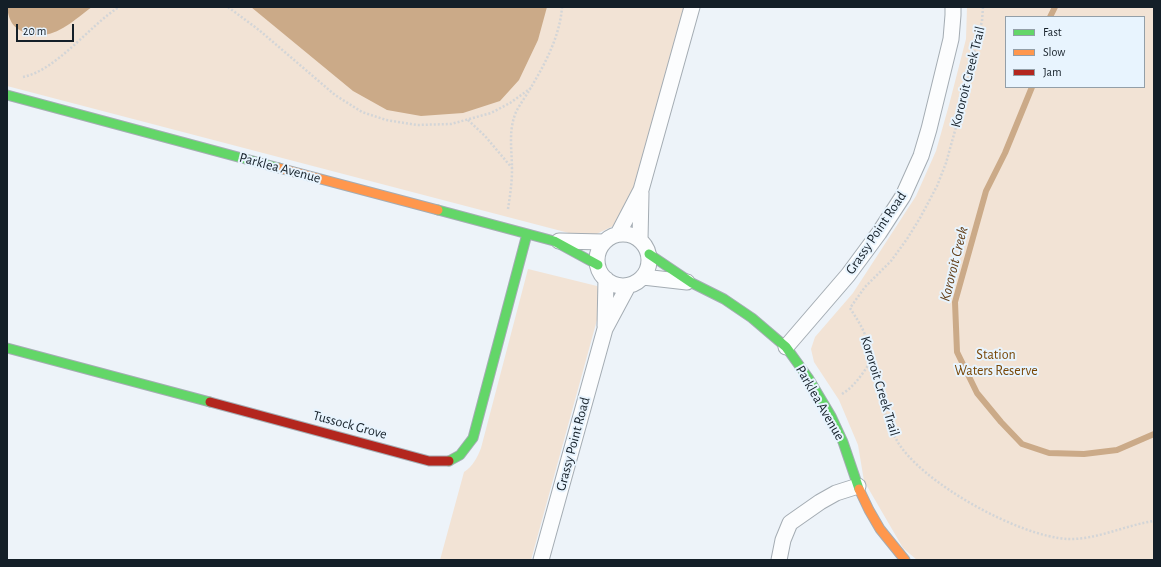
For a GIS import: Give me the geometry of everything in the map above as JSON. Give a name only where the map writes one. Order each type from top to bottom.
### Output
[{"type":"street","points":[[640,240],[642,190],[692,7]]},
{"type":"street","name":"Grassy Point Road","points":[[786,347],[848,275],[879,233],[902,196],[921,156],[929,129],[951,39],[953,7]]},
{"type":"street","name":"Parklea Avenue","points":[[7,95],[554,241],[604,242]]},
{"type":"street","points":[[618,234],[642,190]]},
{"type":"street","name":"Tussock Grove","points":[[7,348],[429,461],[448,461],[458,458],[466,451],[473,438],[527,234]]},
{"type":"street","points":[[618,234],[630,234],[640,240],[649,254],[649,266],[643,277],[628,286],[616,285],[606,279],[599,270],[598,265],[598,253],[604,242],[613,235],[618,234]]},
{"type":"street","name":"Parklea Avenue","points":[[554,241],[598,265]]},
{"type":"street","name":"Parklea Avenue","points":[[649,254],[692,282],[724,299],[752,318],[786,347],[809,379],[825,406],[843,442],[868,510],[880,529],[905,560]]},
{"type":"street","name":"Parklea Avenue","points":[[643,277],[692,282]]},
{"type":"street","name":"Grassy Point Road","points":[[605,329],[606,279]]},
{"type":"street","name":"Grassy Point Road","points":[[541,560],[605,329],[628,286]]},
{"type":"street","points":[[779,560],[783,540],[790,523],[820,502],[836,493],[858,486]]},
{"type":"path","points":[[21,78],[34,75],[58,59],[118,7]]},
{"type":"path","points":[[228,7],[259,30],[335,95],[362,112],[386,120],[417,126],[451,124],[491,113],[510,104],[531,88]]},
{"type":"path","points":[[505,228],[512,168],[510,147],[516,112],[544,65],[555,38],[562,15],[562,7]]},
{"type":"path","name":"Kororoit Creek Trail","points":[[983,7],[982,21],[958,120],[938,186],[907,239],[891,261],[866,287],[850,308],[866,338],[888,420],[896,440],[906,454],[921,469],[978,507],[1020,527],[1040,534],[1068,539],[1082,538],[1154,521]]},
{"type":"path","points":[[468,120],[485,136],[512,168]]},
{"type":"path","points":[[825,406],[848,391],[871,361]]},
{"type":"green space","points":[[7,7],[685,7],[628,219],[588,238],[7,86]]},
{"type":"green space","name":"Station Waters Reserve","points":[[967,7],[1154,7],[1154,560],[917,560],[903,548],[864,481],[858,445],[839,400],[814,362],[811,349],[815,337],[853,293],[916,196],[936,151],[966,39]]},
{"type":"green space","points":[[528,269],[597,286],[600,309],[531,560],[440,560],[464,472],[474,462],[481,448]]},
{"type":"shaded area","points":[[7,7],[92,7],[69,24],[53,33],[36,35],[17,29],[10,20]]},
{"type":"shaded area","points":[[251,7],[547,7],[538,40],[519,80],[500,101],[463,113],[421,116],[387,110],[353,91]]},
{"type":"waterway","name":"Kororoit Creek","points":[[1050,16],[1055,7]]},
{"type":"waterway","name":"Kororoit Creek","points":[[1032,88],[1005,153],[986,191],[955,302],[957,352],[977,393],[1022,444],[1049,453],[1084,454],[1117,450],[1154,434]]},
{"type":"traffic: fast","points":[[7,95],[279,168]]},
{"type":"traffic: fast","points":[[438,210],[554,241],[598,265]]},
{"type":"traffic: fast","points":[[449,461],[460,455],[473,438],[527,234]]},
{"type":"traffic: fast","points":[[649,254],[692,283],[724,299],[752,318],[786,347],[809,379],[831,416],[843,442],[859,489]]},
{"type":"traffic: fast","points":[[7,348],[210,402]]},
{"type":"traffic: slow","points":[[279,168],[438,210]]},
{"type":"traffic: slow","points":[[859,489],[880,529],[905,560]]},
{"type":"traffic: jam","points":[[210,402],[429,461],[449,461]]}]
